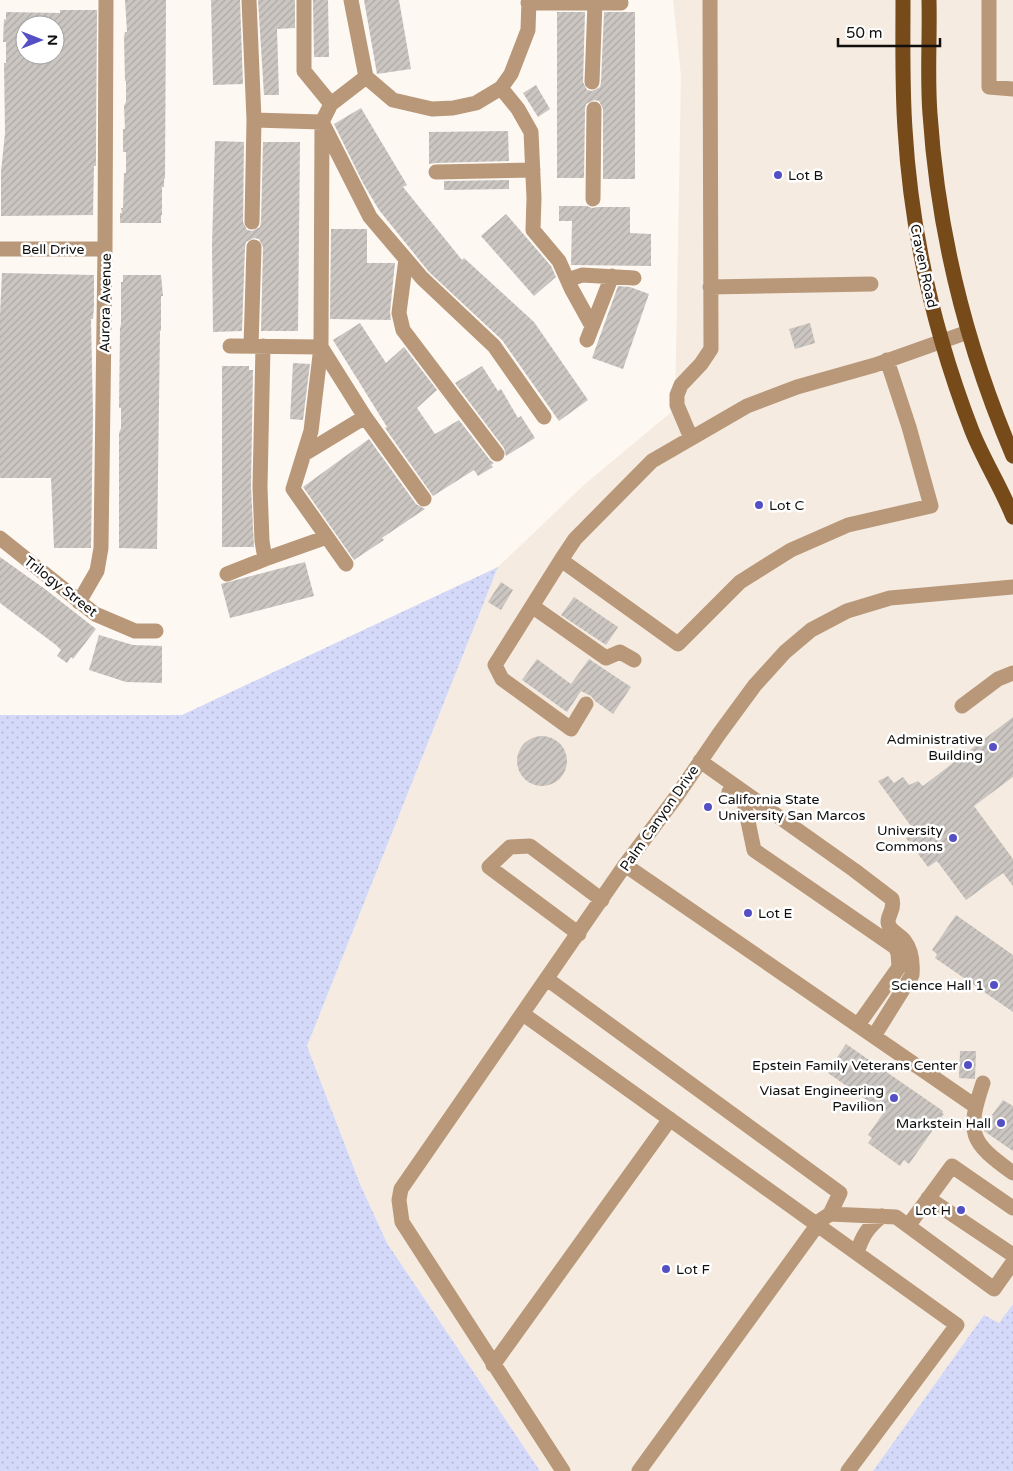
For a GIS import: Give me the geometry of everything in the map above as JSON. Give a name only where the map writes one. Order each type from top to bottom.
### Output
[{"type":"main road","name":"Craven Road","points":[[903,0],[905,128],[910,191],[916,231],[942,341],[972,430],[986,465],[1001,489],[1013,517]]},
{"type":"main road","name":"Craven Road","points":[[929,0],[930,114],[939,202],[951,266],[968,332],[990,402],[1013,456]]},
{"type":"street","name":"Aurora Avenue","points":[[80,602],[97,571],[101,548],[106,0]]},
{"type":"street","points":[[249,0],[254,120],[252,222]]},
{"type":"street","points":[[304,0],[304,71],[330,104]]},
{"type":"street","points":[[352,0],[366,77],[393,100],[432,109],[453,108],[476,103],[501,88],[511,74],[528,30],[528,2],[621,3]]},
{"type":"street","points":[[691,438],[677,405],[677,395],[681,385],[701,364],[711,349],[710,0]]},
{"type":"street","points":[[989,0],[989,87],[1013,89]]},
{"type":"street","points":[[592,82],[595,3]]},
{"type":"street","points":[[346,564],[293,489],[311,431],[321,347],[322,122],[330,104],[366,77]]},
{"type":"street","points":[[501,88],[518,109],[531,132],[533,230],[559,261],[592,326]]},
{"type":"street","points":[[593,199],[594,109]]},
{"type":"street","points":[[254,120],[322,122]]},
{"type":"street","points":[[322,122],[370,217],[422,278],[494,346],[544,417]]},
{"type":"street","points":[[436,172],[533,170]]},
{"type":"street","points":[[254,247],[260,487],[262,540],[265,559]]},
{"type":"street","name":"Bell Drive","points":[[0,249],[105,248]]},
{"type":"street","points":[[406,259],[399,313],[403,330],[497,454]]},
{"type":"street","points":[[568,280],[582,275],[634,278]]},
{"type":"street","points":[[587,340],[612,276]]},
{"type":"street","points":[[710,287],[871,284]]},
{"type":"street","points":[[586,704],[571,729],[502,679],[495,666],[575,539],[652,461],[748,406],[797,387],[887,360],[968,332]]},
{"type":"street","points":[[230,346],[321,347]]},
{"type":"street","points":[[321,347],[365,417],[424,499]]},
{"type":"street","points":[[561,560],[678,644],[740,582],[791,550],[848,524],[931,506],[887,360]]},
{"type":"street","points":[[304,454],[365,417]]},
{"type":"street","points":[[227,574],[327,537]]},
{"type":"street","name":"Trilogy Street","points":[[0,538],[95,614],[135,631],[156,631]]},
{"type":"street","name":"Palm Canyon Drive","points":[[493,1365],[402,1222],[399,1200],[401,1189],[625,865],[755,684],[785,652],[811,630],[847,611],[890,598],[1013,587]]},
{"type":"street","points":[[532,606],[606,658],[620,652],[634,660]]},
{"type":"street","points":[[962,706],[998,679],[1013,673]]},
{"type":"street","points":[[697,765],[744,802],[754,850],[894,947],[898,953],[899,967],[858,1025]]},
{"type":"street","points":[[697,765],[846,864],[887,893],[892,899],[894,906],[888,921],[890,929],[903,939],[910,950],[912,975],[874,1036]]},
{"type":"street","points":[[579,934],[489,867],[510,847],[530,846],[602,900]]},
{"type":"street","points":[[625,865],[975,1106]]},
{"type":"street","points":[[547,979],[840,1192],[830,1214],[818,1225],[639,1471]]},
{"type":"street","points":[[523,1014],[957,1325],[848,1471]]},
{"type":"street","points":[[983,1082],[975,1106],[973,1125],[978,1143],[989,1156],[1013,1173]]},
{"type":"street","points":[[562,1471],[493,1365],[670,1119]]},
{"type":"street","points":[[908,1226],[952,1166],[1013,1208]]},
{"type":"street","points":[[928,1198],[1013,1255]]},
{"type":"street","points":[[830,1214],[896,1217],[994,1289],[1013,1262]]},
{"type":"street","points":[[857,1253],[861,1239],[870,1225],[882,1216]]},
{"type":"shaded area","name":"California State University San Marcos","points":[[673,0],[1013,0],[1013,1304],[999,1324],[984,1315],[873,1471],[540,1471],[387,1243],[360,1184],[307,1046],[498,567],[585,484],[675,409],[681,76]]},
{"type":"shaded area","points":[[498,567],[307,1046],[360,1184],[387,1243],[540,1471],[0,1471],[0,715],[182,715]]},
{"type":"shaded area","points":[[1013,1304],[1013,1471],[873,1471],[984,1315],[999,1323]]},
{"type":"building","points":[[125,0],[166,0],[165,179],[164,187],[162,187],[161,223],[120,223],[121,208],[123,208],[124,173],[126,173],[126,152],[123,152],[124,106],[126,102],[124,37],[125,32],[127,32]]},
{"type":"building","points":[[211,0],[240,0],[243,84],[213,85]]},
{"type":"building","points":[[258,0],[295,0],[295,28],[277,29],[279,95],[264,95]]},
{"type":"building","points":[[313,0],[328,0],[329,57],[314,57]]},
{"type":"building","points":[[364,0],[399,0],[411,69],[377,74]]},
{"type":"building","points":[[60,10],[97,10],[96,166],[94,166],[93,215],[1,216],[1,172],[5,133],[4,63],[6,63],[6,42],[3,42],[6,12],[60,13]]},
{"type":"building","points":[[557,12],[585,12],[583,82],[587,90],[592,91],[600,87],[601,82],[604,12],[635,12],[635,179],[603,179],[603,109],[599,101],[594,100],[586,104],[585,109],[584,178],[557,178]]},
{"type":"building","points":[[536,85],[550,109],[538,117],[523,93]]},
{"type":"building","points":[[361,108],[407,185],[403,187],[462,260],[464,258],[534,322],[588,400],[559,421],[502,340],[429,272],[379,210],[363,183],[334,124]]},
{"type":"building","points":[[508,131],[509,161],[429,164],[429,132]]},
{"type":"building","points":[[215,141],[244,142],[243,222],[247,230],[252,231],[260,227],[261,222],[263,142],[300,142],[298,331],[261,331],[263,247],[259,239],[254,238],[246,242],[245,247],[242,331],[213,332],[212,245]]},
{"type":"building","points":[[509,180],[509,189],[444,190],[444,181]]},
{"type":"building","points":[[559,206],[587,206],[592,208],[630,207],[630,233],[651,234],[651,266],[571,265],[572,221],[559,221]]},
{"type":"building","points":[[506,214],[551,266],[556,277],[534,296],[481,236]]},
{"type":"building","points":[[331,229],[367,229],[367,263],[395,263],[390,312],[391,320],[330,319]]},
{"type":"building","points":[[2,273],[94,275],[94,305],[93,319],[91,319],[93,413],[91,548],[54,548],[51,478],[0,478],[0,315]]},
{"type":"building","points":[[123,275],[161,275],[163,296],[161,296],[160,331],[157,549],[119,548],[120,329],[121,282],[123,282]]},
{"type":"building","points":[[618,286],[630,287],[649,294],[623,369],[592,358]]},
{"type":"building","points":[[360,323],[386,363],[404,347],[437,390],[417,408],[435,434],[459,420],[494,463],[491,465],[493,467],[478,476],[474,470],[433,496],[385,428],[387,427],[333,340]]},
{"type":"building","points":[[810,323],[815,343],[795,349],[789,329]]},
{"type":"building","points":[[293,363],[310,364],[303,420],[290,419]]},
{"type":"building","points":[[222,366],[249,366],[249,370],[253,370],[251,487],[254,547],[222,547]]},
{"type":"building","points":[[482,366],[498,391],[501,389],[518,418],[521,416],[535,438],[506,456],[504,448],[455,383]]},
{"type":"building","points":[[369,439],[416,504],[425,509],[382,538],[384,540],[354,560],[303,487]]},
{"type":"building","points":[[0,557],[96,629],[73,659],[71,657],[67,663],[57,656],[61,650],[56,645],[0,603]]},
{"type":"building","points":[[305,562],[314,596],[230,618],[221,584]]},
{"type":"building","points":[[501,582],[513,590],[501,610],[488,602]]},
{"type":"building","points":[[574,597],[618,627],[606,645],[561,615]]},
{"type":"building","points":[[99,635],[133,645],[162,646],[162,683],[126,682],[89,670]]},
{"type":"building","points":[[537,659],[571,684],[589,659],[631,687],[613,714],[591,696],[581,691],[567,712],[522,680]]},
{"type":"building","name":"University Commons","points":[[1013,717],[1013,777],[974,806],[1013,859],[1013,886],[1003,873],[966,900],[937,861],[928,867],[906,838],[916,833],[878,781],[888,776],[894,783],[903,777],[909,785],[918,781],[923,786]]},
{"type":"building","points":[[542,736],[551,738],[562,747],[567,761],[565,770],[556,781],[542,786],[533,784],[522,775],[517,761],[519,752],[528,741]]},
{"type":"building","name":"Science Hall 1","points":[[956,915],[1013,955],[1013,1012],[935,958],[937,954],[932,950]]},
{"type":"building","name":"Viasat Engineering Pavilion","points":[[846,1044],[943,1111],[942,1113],[944,1114],[909,1164],[904,1160],[900,1166],[868,1143],[872,1138],[868,1135],[884,1112],[828,1073]]},
{"type":"building","name":"Epstein Family Veterans Center","points":[[960,1051],[976,1051],[975,1079],[959,1078]]},
{"type":"building","name":"Markstein Hall","points":[[1003,1100],[1013,1106],[1013,1151],[984,1131],[992,1115]]},
{"type":"place","name":"Lot B","points":[[778,175]]},
{"type":"place","name":"Lot C","points":[[759,505]]},
{"type":"place","name":"Administrative Building","points":[[993,747]]},
{"type":"place","name":"California State University San Marcos","points":[[708,807]]},
{"type":"place","name":"University Commons","points":[[953,838]]},
{"type":"place","name":"Lot E","points":[[748,913]]},
{"type":"place","name":"Science Hall 1","points":[[994,985]]},
{"type":"place","name":"Epstein Family Veterans Center","points":[[968,1065]]},
{"type":"place","name":"Viasat Engineering Pavilion","points":[[894,1098]]},
{"type":"place","name":"Markstein Hall","points":[[1001,1123]]},
{"type":"place","name":"Lot H","points":[[961,1210]]},
{"type":"place","name":"Lot F","points":[[666,1269]]}]
